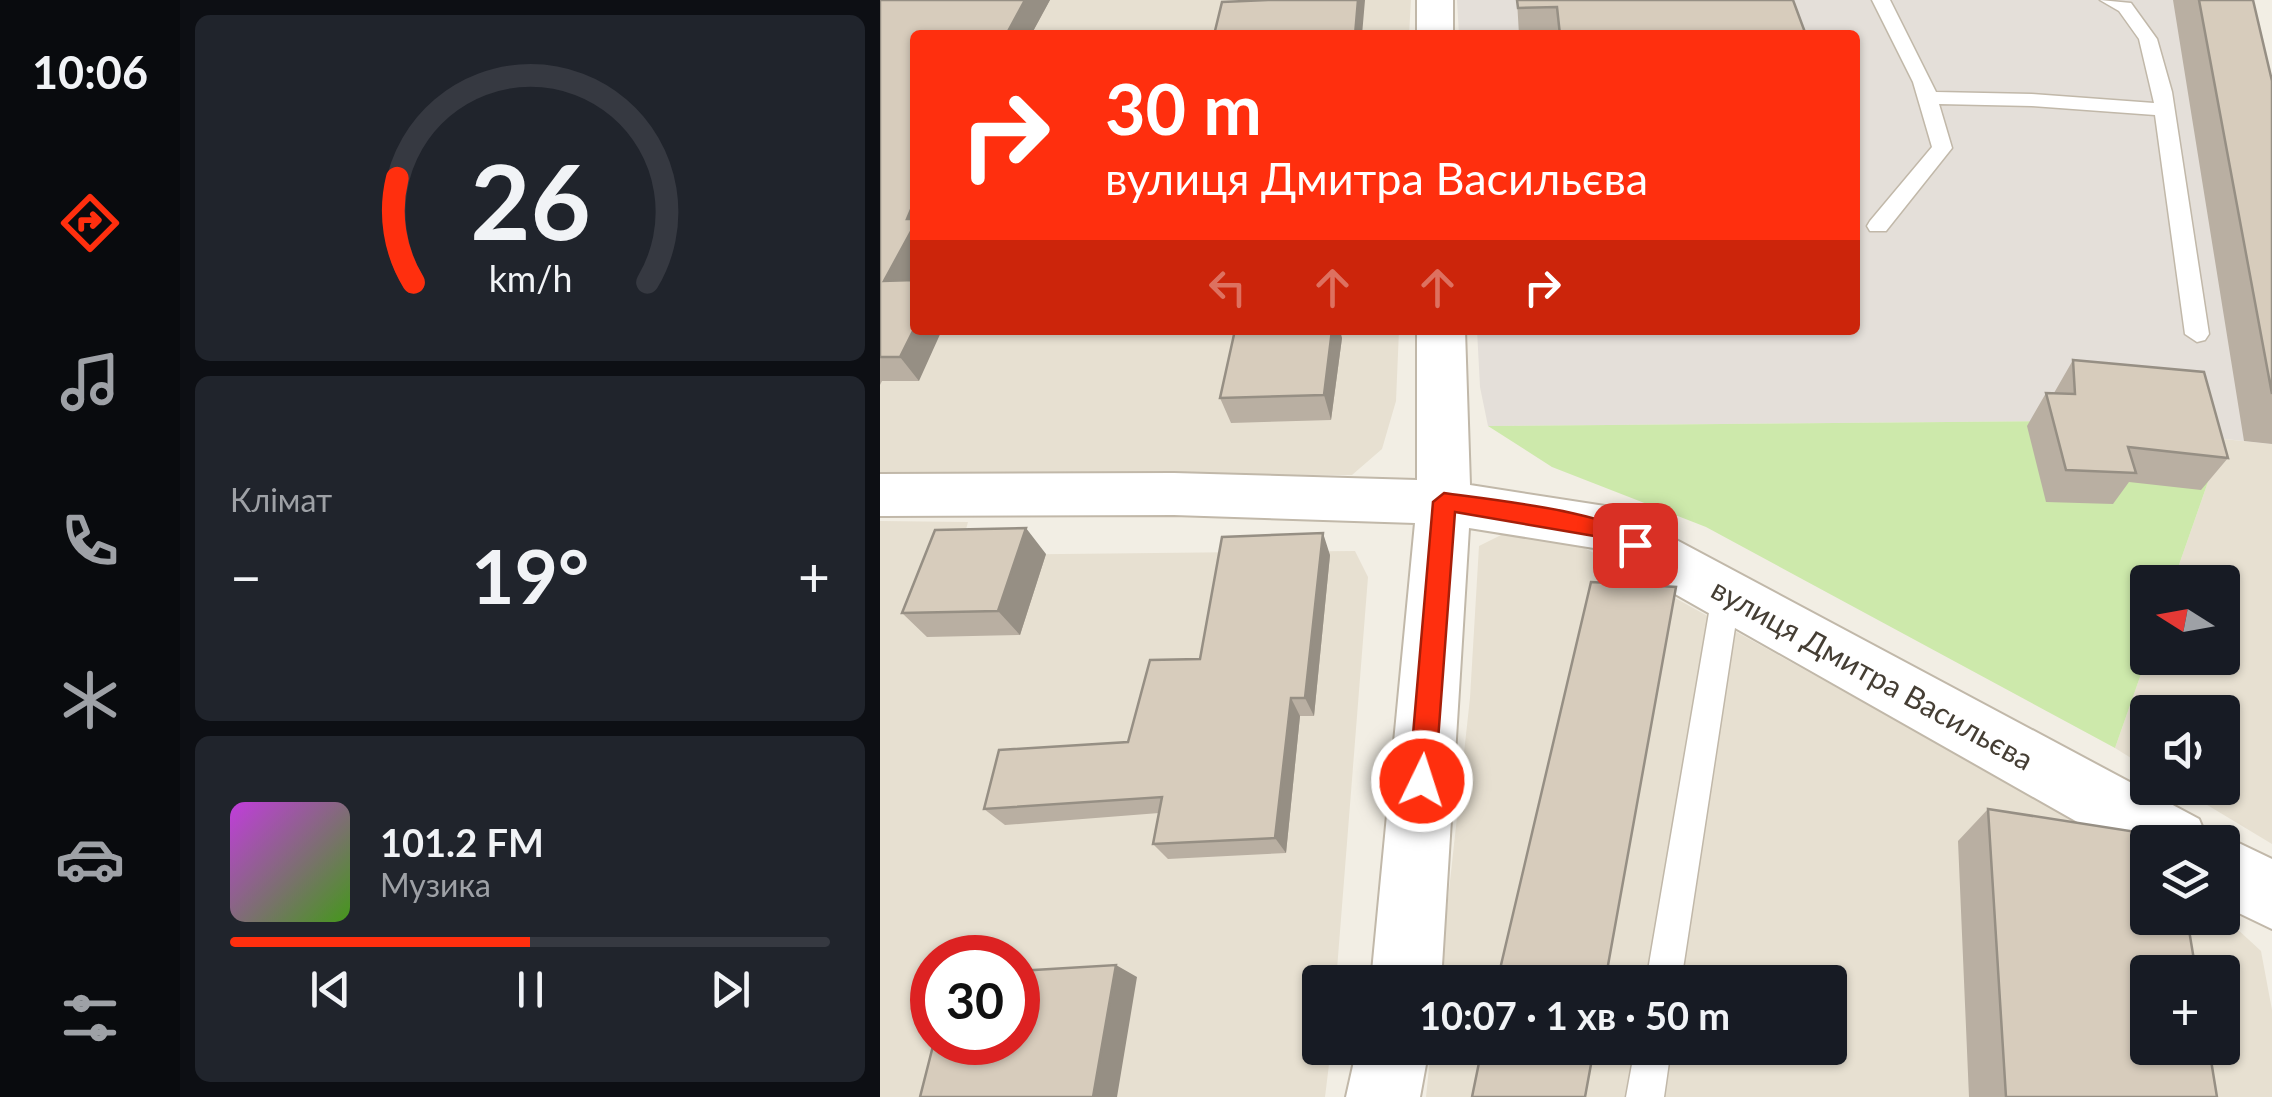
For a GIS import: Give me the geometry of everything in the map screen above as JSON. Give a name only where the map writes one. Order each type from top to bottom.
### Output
[{"type":"street","points":[[1434,0],[1435,30]]},
{"type":"street","points":[[1407,965],[1444,502],[1441,335]]},
{"type":"street","name":"вулиця Дмитра Васильєва","points":[[880,495],[1155,494],[1444,502],[1605,528],[2145,825]]},
{"type":"street","points":[[2240,878],[2272,895]]},
{"type":"street","points":[[1383,1097],[1389,1065]]},
{"type":"lane","points":[[1878,226],[1942,148],[1928,98],[1882,0]]},
{"type":"lane","points":[[2109,0],[2125,7],[2148,38],[2164,110],[2198,334]]},
{"type":"lane","points":[[1928,98],[2032,100],[2164,110]]},
{"type":"lane","points":[[1666,965],[1726,595]]},
{"type":"lane","points":[[1645,1097],[1650,1065]]},
{"type":"shaded area","points":[[880,0],[1411,0],[1409,30],[910,30],[910,335],[1399,335],[1396,401],[1382,449],[1352,475],[880,473]]},
{"type":"shaded area","points":[[1457,0],[2224,0],[2272,444],[2055,421],[1488,426],[1480,387],[1477,335],[1860,335],[1860,30],[1459,30]]},
{"type":"shaded area","points":[[2223,439],[2272,444],[2272,844],[2207,805],[2240,805],[2240,695],[2134,695],[2141,675],[2240,675],[2240,565],[2179,565]]},
{"type":"shaded area","points":[[880,521],[968,522],[959,555],[1355,551],[1368,577],[1337,965],[1302,965],[1302,1065],[1329,1065],[1325,1097],[880,1097]]},
{"type":"shaded area","points":[[1505,533],[1572,541],[2130,850],[2130,935],[2240,935],[2240,932],[2261,951],[2272,1010],[2272,1097],[1426,1097],[1429,1065],[1847,1065],[1847,965],[1441,965],[1470,698],[1479,546]]},
{"type":"shaded area","points":[[2130,705],[2130,757],[2115,748]]},
{"type":"green space","points":[[2055,421],[2223,439],[2179,565],[2130,565],[2130,675],[2141,675],[2134,695],[2130,695],[2115,748],[1706,527],[1552,467],[1488,426]]},
{"type":"building","points":[[880,0],[1025,0],[1009,30],[910,30],[910,233],[884,281],[910,280],[911,335],[900,357],[880,357]]},
{"type":"building","points":[[1358,0],[1355,30],[1215,30],[1222,2]]},
{"type":"building","points":[[1517,0],[1793,0],[1804,30],[1559,30],[1557,7],[1518,8]]},
{"type":"building","points":[[2199,0],[2253,0],[2272,81],[2272,394]]},
{"type":"building","points":[[1234,335],[1331,335],[1324,395],[1220,398]]},
{"type":"building","points":[[2073,360],[2204,372],[2228,458],[2128,447],[2136,473],[2066,470],[2046,393],[2075,394]]},
{"type":"building","points":[[1026,528],[998,611],[902,613],[935,530]]},
{"type":"building","points":[[1323,533],[1305,698],[1291,698],[1275,838],[1153,844],[1162,797],[984,809],[999,750],[1128,742],[1150,660],[1200,659],[1222,537]]},
{"type":"building","points":[[1591,582],[1676,587],[1608,965],[1501,965]]},
{"type":"building","points":[[1988,809],[2130,831],[2130,935],[2190,935],[2193,955],[2130,955],[2130,1065],[2212,1065],[2217,1097],[2006,1097]]},
{"type":"building","points":[[1116,965],[1093,1097],[920,1097],[928,1065],[1040,1065],[1040,970]]},
{"type":"building","points":[[1479,1065],[1591,1065],[1585,1097],[1472,1097]]},
{"type":"route","points":[[1422,781],[1444,502],[1605,528],[1635,545]]}]
